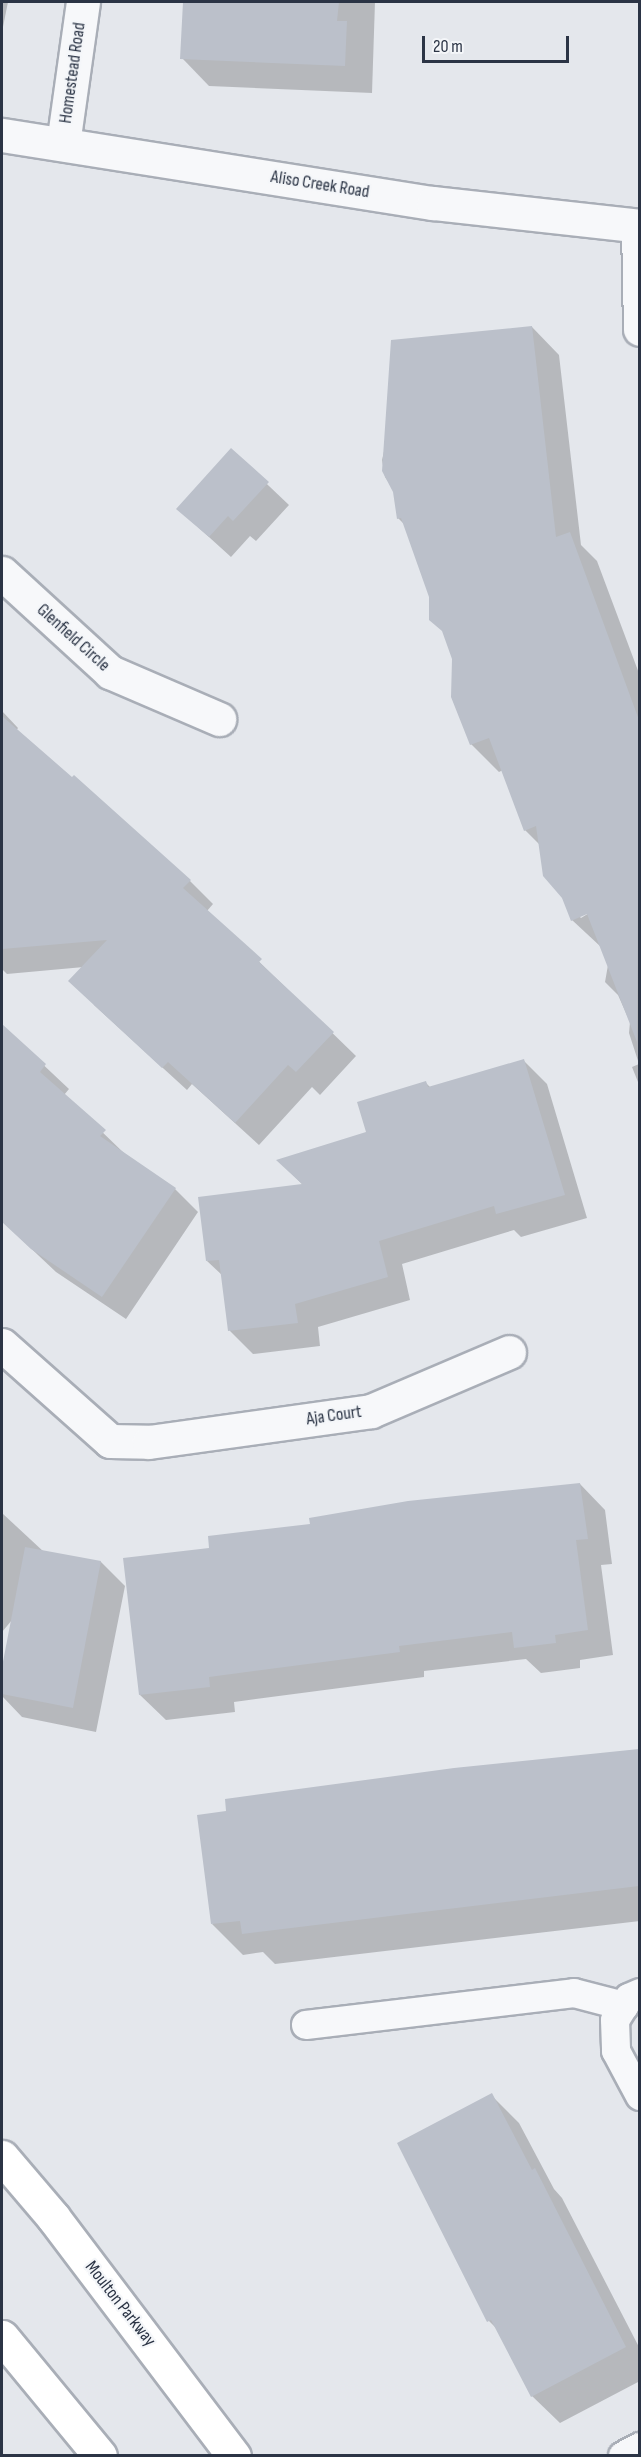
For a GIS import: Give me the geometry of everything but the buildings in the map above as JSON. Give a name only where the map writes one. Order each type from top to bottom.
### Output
[{"type":"main road","name":"Moulton Parkway","points":[[2,2157],[53,2217],[234,2456]]},
{"type":"main road","points":[[2,2337],[100,2456]]},
{"type":"street","name":"Homestead Road","points":[[63,144],[83,2]]},
{"type":"street","name":"Aliso Creek Road","points":[[2,135],[433,203],[639,226]]},
{"type":"street","points":[[639,226],[639,329]]},
{"type":"street","name":"Glenfield Circle","points":[[2,573],[110,672],[219,719]]},
{"type":"street","name":"Aja Court","points":[[2,1345],[110,1441],[149,1442],[372,1411],[509,1352]]},
{"type":"lane","points":[[306,2025],[574,1993],[632,2000]]},
{"type":"lane","points":[[632,2000],[615,2020],[616,2051],[639,2096]]},
{"type":"lane","points":[[623,2456],[639,2447]]}]
